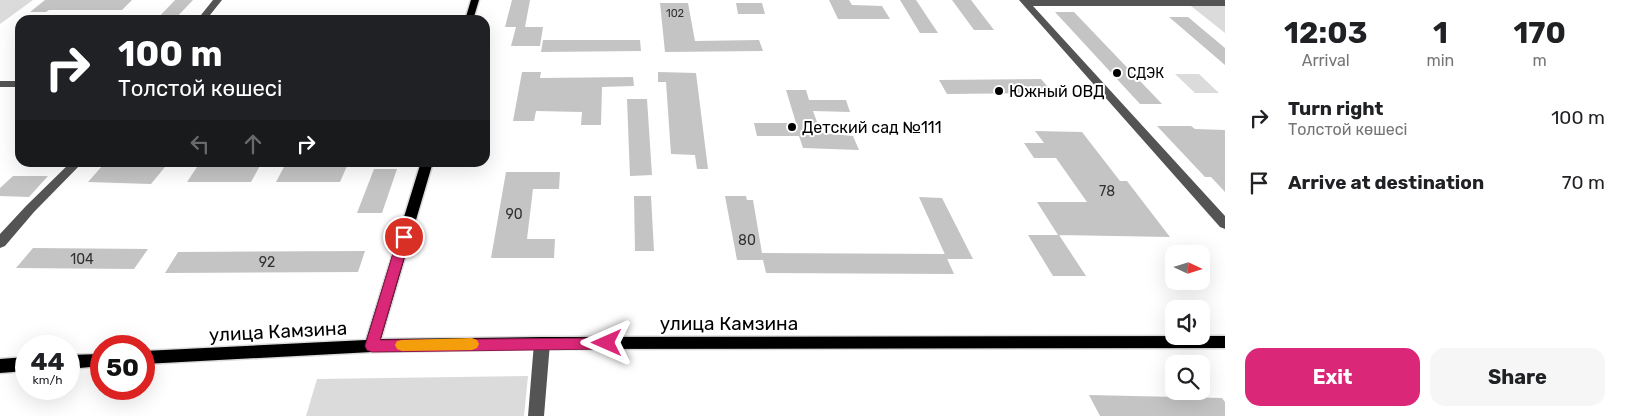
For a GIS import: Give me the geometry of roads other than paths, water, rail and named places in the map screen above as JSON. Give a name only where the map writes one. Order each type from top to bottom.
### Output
[{"type":"main road","points":[[470,15],[475,0]]},
{"type":"main road","points":[[372,346],[425,167]]},
{"type":"main road","name":"улица Камзина","points":[[155,357],[372,346],[542,343],[1225,342]]},
{"type":"main road","points":[[0,366],[15,365]]},
{"type":"street","points":[[204,15],[218,0]]},
{"type":"street","points":[[1024,1],[1225,3]]},
{"type":"street","points":[[1024,1],[1225,224]]},
{"type":"street","points":[[0,84],[15,84]]},
{"type":"street","points":[[0,243],[30,209],[73,167]]},
{"type":"street","points":[[536,416],[542,343]]},
{"type":"place","name":"СДЭК","points":[[1117,73]]},
{"type":"place","name":"Южный ОВД","points":[[999,91]]},
{"type":"place","name":"Детский сад №111","points":[[792,127]]}]
